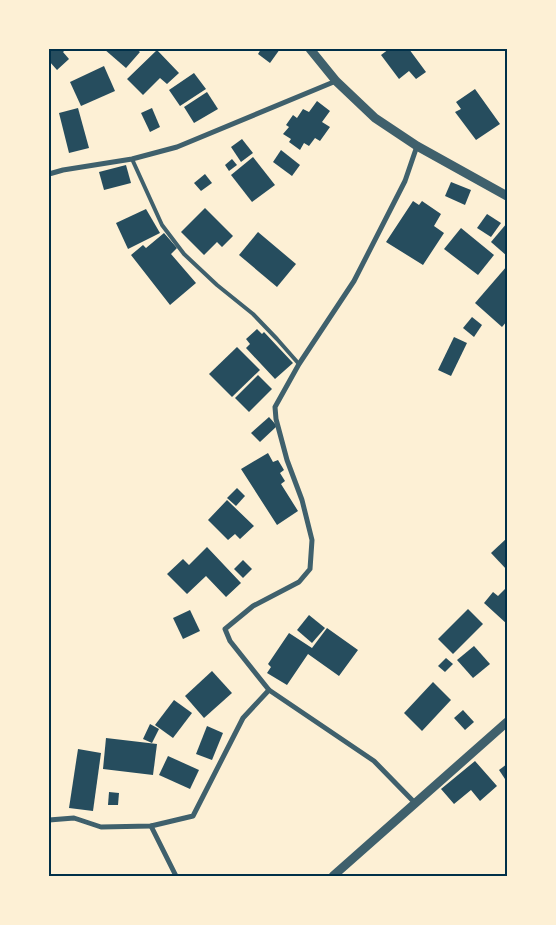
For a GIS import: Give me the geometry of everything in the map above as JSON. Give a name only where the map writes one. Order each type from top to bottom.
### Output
[{"type":"street","points":[[310,49],[336,81],[375,118],[417,146],[507,196]]},
{"type":"street","points":[[49,174],[132,159],[177,147],[336,81]]},
{"type":"street","points":[[415,803],[374,761],[269,690],[230,641],[225,628],[253,606],[299,582],[310,569],[312,540],[302,500],[287,460],[276,419],[275,407],[299,364],[354,281],[405,181],[417,146]]},
{"type":"street","points":[[49,820],[74,818],[102,827],[151,826],[193,816],[243,718],[269,690]]},
{"type":"street","points":[[333,876],[507,722]]},
{"type":"street","points":[[151,826],[176,876]]},
{"type":"lane","points":[[132,159],[162,225],[184,254],[253,314],[299,364]]},
{"type":"building","points":[[49,49],[66,49],[63,52],[69,59],[57,70],[49,61]]},
{"type":"building","points":[[104,49],[136,49],[140,52],[126,68]]},
{"type":"building","points":[[261,49],[280,49],[270,63],[258,54]]},
{"type":"building","points":[[389,49],[409,49],[426,72],[416,79],[409,71],[399,79],[381,55]]},
{"type":"building","points":[[157,50],[179,73],[167,84],[160,78],[143,95],[127,79]]},
{"type":"building","points":[[104,66],[115,91],[81,106],[70,82]]},
{"type":"building","points":[[194,73],[206,89],[180,106],[169,90]]},
{"type":"building","points":[[475,89],[500,124],[476,140],[455,112],[461,109],[456,102]]},
{"type":"building","points":[[207,92],[218,109],[194,123],[184,107]]},
{"type":"building","points":[[317,101],[330,111],[322,122],[330,127],[320,141],[315,138],[309,146],[304,143],[300,150],[289,142],[291,139],[283,134],[289,127],[286,125],[293,115],[297,118],[303,109],[309,112]]},
{"type":"building","points":[[78,108],[89,148],[69,153],[59,113]]},
{"type":"building","points":[[152,108],[160,127],[150,132],[141,113]]},
{"type":"building","points":[[242,139],[253,153],[241,162],[231,147]]},
{"type":"building","points":[[281,150],[300,165],[292,176],[273,162]]},
{"type":"building","points":[[253,157],[275,185],[252,202],[231,175]]},
{"type":"building","points":[[232,159],[237,165],[229,171],[225,165]]},
{"type":"building","points":[[126,165],[131,183],[104,190],[99,172]]},
{"type":"building","points":[[205,174],[212,183],[201,191],[194,183]]},
{"type":"building","points":[[451,182],[471,190],[465,205],[445,196]]},
{"type":"building","points":[[413,201],[419,205],[422,201],[441,214],[434,226],[444,233],[423,265],[386,242]]},
{"type":"building","points":[[205,208],[233,236],[222,247],[217,242],[204,255],[181,232]]},
{"type":"building","points":[[146,209],[160,233],[128,249],[116,223]]},
{"type":"building","points":[[487,214],[501,223],[491,237],[477,228]]},
{"type":"building","points":[[507,223],[507,256],[491,242]]},
{"type":"building","points":[[461,228],[494,255],[478,275],[444,249]]},
{"type":"building","points":[[258,232],[296,264],[277,287],[239,255]]},
{"type":"building","points":[[164,233],[177,248],[171,254],[196,283],[170,305],[131,255],[143,245],[146,248]]},
{"type":"building","points":[[507,266],[507,321],[502,327],[475,303]]},
{"type":"building","points":[[472,317],[482,325],[474,337],[463,328]]},
{"type":"building","points":[[257,329],[262,334],[264,332],[293,363],[275,379],[246,348],[250,344],[246,339]]},
{"type":"building","points":[[454,337],[467,343],[451,376],[438,370]]},
{"type":"building","points":[[237,347],[260,370],[232,397],[209,374]]},
{"type":"building","points":[[258,375],[272,389],[249,412],[235,398]]},
{"type":"building","points":[[269,417],[277,426],[260,442],[251,433]]},
{"type":"building","points":[[268,453],[273,462],[278,460],[284,470],[280,473],[285,481],[281,484],[298,511],[277,525],[241,469]]},
{"type":"building","points":[[237,488],[245,496],[236,506],[227,498]]},
{"type":"building","points":[[227,500],[254,526],[240,539],[235,534],[228,540],[208,520]]},
{"type":"building","points":[[507,538],[507,570],[491,553]]},
{"type":"building","points":[[207,547],[241,583],[226,597],[206,576],[187,594],[167,574],[183,559],[189,565]]},
{"type":"building","points":[[243,560],[252,569],[243,578],[234,569]]},
{"type":"building","points":[[506,588],[507,624],[484,603],[493,592],[498,596]]},
{"type":"building","points":[[468,609],[483,624],[453,654],[438,639]]},
{"type":"building","points":[[190,610],[200,631],[183,639],[173,618]]},
{"type":"building","points":[[309,615],[325,628],[312,643],[297,630]]},
{"type":"building","points":[[327,628],[358,650],[339,676],[308,654],[287,685],[267,673],[271,667],[268,664],[289,633],[312,648]]},
{"type":"building","points":[[474,646],[490,664],[473,678],[457,660]]},
{"type":"building","points":[[446,658],[453,664],[445,672],[438,666]]},
{"type":"building","points":[[212,671],[232,693],[204,718],[185,696]]},
{"type":"building","points":[[433,682],[451,700],[422,731],[404,713]]},
{"type":"building","points":[[174,700],[192,713],[173,738],[155,725]]},
{"type":"building","points":[[463,710],[474,722],[465,730],[454,718]]},
{"type":"building","points":[[150,724],[159,729],[152,743],[143,739]]},
{"type":"building","points":[[207,726],[223,733],[212,760],[196,754]]},
{"type":"building","points":[[106,738],[157,744],[153,775],[103,769]]},
{"type":"building","points":[[78,749],[101,753],[93,811],[69,808]]},
{"type":"building","points":[[168,756],[199,770],[190,789],[159,775]]},
{"type":"building","points":[[475,761],[497,786],[480,801],[471,790],[454,804],[441,789]]},
{"type":"building","points":[[507,764],[507,782],[499,770]]},
{"type":"building","points":[[109,792],[119,793],[118,805],[108,805]]}]
